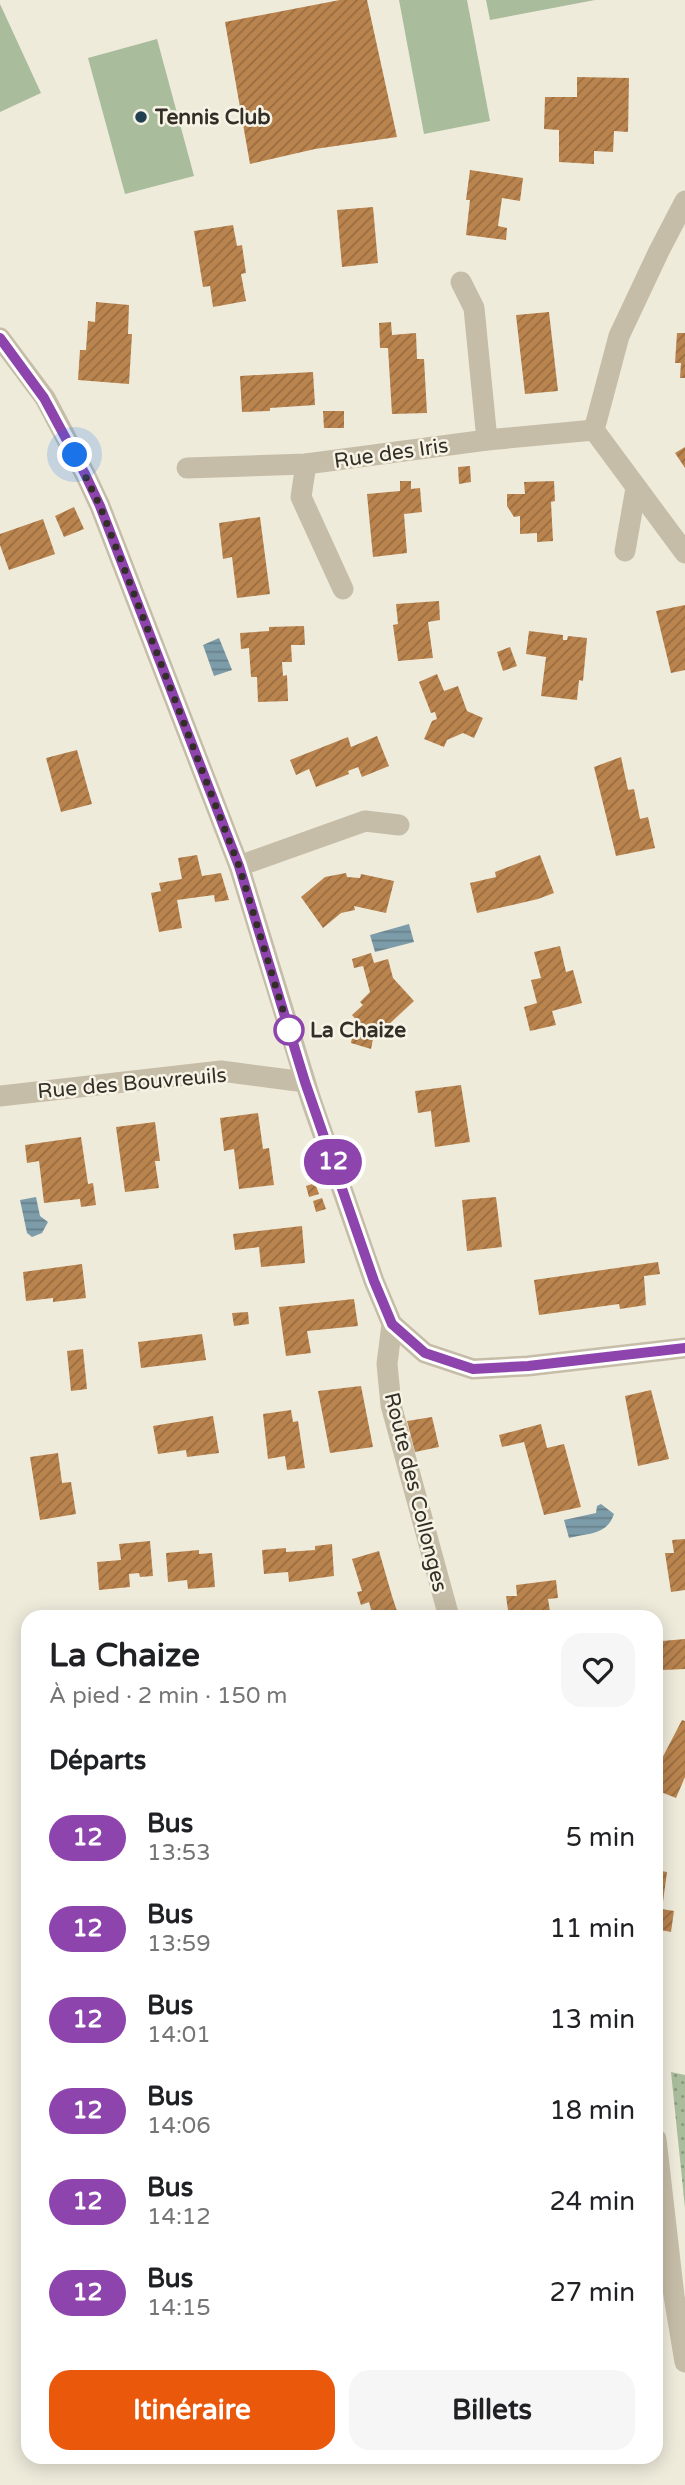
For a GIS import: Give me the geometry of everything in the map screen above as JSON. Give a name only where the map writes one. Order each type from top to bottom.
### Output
[{"type":"street","points":[[685,201],[619,336],[594,430],[685,553]]},
{"type":"street","points":[[461,282],[474,308],[487,440]]},
{"type":"street","points":[[0,338],[44,398],[100,506],[239,866],[305,1082],[374,1281],[392,1324],[425,1353],[473,1369],[528,1366],[685,1348]]},
{"type":"street","name":"Rue des Iris","points":[[187,468],[306,464],[487,440],[594,430]]},
{"type":"street","points":[[306,464],[301,497],[343,589]]},
{"type":"street","points":[[625,551],[636,488]]},
{"type":"street","points":[[239,866],[365,821],[399,825]]},
{"type":"street","name":"Rue des Bouvreuils","points":[[0,1096],[221,1071],[305,1082]]},
{"type":"street","name":"Route des Collonges","points":[[392,1324],[387,1363],[391,1405],[447,1610]]},
{"type":"street","points":[[663,2200],[685,2362]]},
{"type":"green space","points":[[399,0],[467,0],[490,121],[424,134]]},
{"type":"green space","points":[[486,0],[595,0],[490,20]]},
{"type":"green space","points":[[0,4],[41,93],[0,112]]},
{"type":"green space","name":"Tennis Club","points":[[157,39],[194,176],[125,194],[88,58]]},
{"type":"green space","points":[[671,2072],[685,2075],[685,2208]]},
{"type":"water","points":[[219,638],[232,670],[214,676],[203,645]]},
{"type":"water","points":[[409,924],[414,942],[375,952],[370,935]]},
{"type":"water","points":[[36,1197],[40,1216],[48,1222],[42,1233],[32,1237],[27,1233],[20,1200]]},
{"type":"water","points":[[601,1504],[614,1514],[607,1526],[596,1532],[569,1538],[564,1520],[596,1513],[597,1506]]},
{"type":"building","points":[[340,0],[367,0],[397,137],[315,149],[250,164],[225,22]]},
{"type":"building","points":[[577,77],[629,78],[628,132],[614,131],[613,152],[594,151],[594,164],[559,162],[559,130],[544,129],[545,97],[577,97]]},
{"type":"building","points":[[470,170],[523,178],[520,201],[502,198],[498,226],[507,228],[506,240],[466,235],[470,200],[466,200]]},
{"type":"building","points":[[373,207],[378,263],[342,267],[337,210]]},
{"type":"building","points":[[233,225],[237,246],[242,245],[246,273],[241,274],[246,301],[213,307],[210,286],[203,287],[194,231]]},
{"type":"building","points":[[96,302],[129,305],[128,334],[132,334],[129,384],[78,380],[80,350],[86,350],[88,321],[95,322]]},
{"type":"building","points":[[549,312],[558,391],[525,394],[516,315]]},
{"type":"building","points":[[391,322],[392,335],[416,333],[417,359],[424,359],[427,413],[392,414],[388,348],[380,348],[379,323]]},
{"type":"building","points":[[677,333],[685,333],[685,378],[680,378],[681,363],[675,363]]},
{"type":"building","points":[[313,372],[315,405],[242,412],[240,376]]},
{"type":"building","points":[[323,411],[344,411],[344,428],[324,428]]},
{"type":"building","points":[[685,447],[685,468],[675,453]]},
{"type":"building","points":[[470,466],[471,482],[459,484],[458,467]]},
{"type":"building","points":[[400,481],[411,481],[411,489],[420,488],[422,512],[404,514],[407,553],[373,557],[367,494],[400,491]]},
{"type":"building","points":[[554,481],[555,501],[551,502],[553,541],[537,542],[537,533],[520,534],[520,516],[514,517],[507,506],[507,494],[525,494],[524,482]]},
{"type":"building","points":[[74,507],[84,529],[64,537],[55,516]]},
{"type":"building","points":[[260,517],[270,594],[237,598],[232,557],[223,559],[219,523]]},
{"type":"building","points":[[43,519],[55,554],[9,570],[0,545],[0,534]]},
{"type":"building","points":[[439,601],[440,620],[428,622],[433,658],[398,661],[393,625],[398,624],[396,604]]},
{"type":"building","points":[[685,605],[685,670],[671,673],[656,611]]},
{"type":"building","points":[[304,626],[305,645],[291,645],[292,662],[282,662],[283,676],[287,675],[288,701],[258,702],[257,677],[251,677],[249,648],[241,649],[240,633],[269,631],[269,627]]},
{"type":"building","points":[[529,631],[563,635],[563,640],[567,640],[568,636],[587,638],[583,681],[579,680],[577,700],[541,696],[546,657],[526,654]]},
{"type":"building","points":[[510,647],[517,666],[503,671],[497,652]]},
{"type":"building","points":[[437,674],[444,691],[458,686],[467,711],[483,718],[474,738],[463,733],[447,740],[444,747],[424,739],[432,721],[437,719],[435,712],[431,713],[419,682]]},
{"type":"building","points":[[377,736],[389,766],[362,777],[358,767],[348,771],[349,774],[316,787],[309,769],[296,775],[290,760],[348,737],[351,747]]},
{"type":"building","points":[[77,750],[92,804],[61,812],[46,758]]},
{"type":"building","points":[[621,757],[628,790],[634,789],[640,819],[648,817],[655,848],[616,856],[594,767]]},
{"type":"building","points":[[197,855],[202,876],[221,873],[229,900],[215,902],[214,895],[177,900],[182,928],[159,932],[151,893],[161,891],[159,883],[182,879],[178,858]]},
{"type":"building","points":[[540,855],[554,893],[477,913],[470,883],[496,877],[495,872]]},
{"type":"building","points":[[346,873],[347,877],[360,878],[361,874],[394,881],[386,913],[354,906],[355,910],[341,913],[323,928],[301,897],[325,877]]},
{"type":"building","points":[[560,946],[566,972],[573,970],[582,1003],[552,1011],[556,1025],[530,1031],[524,1007],[537,1003],[531,980],[541,978],[534,952]]},
{"type":"building","points":[[371,953],[374,963],[388,959],[393,978],[414,1001],[373,1039],[371,1049],[351,1043],[354,1026],[358,1022],[352,1015],[363,1005],[360,1002],[370,992],[363,966],[354,968],[352,959]]},
{"type":"building","points":[[461,1085],[470,1142],[435,1147],[431,1111],[418,1113],[415,1091]]},
{"type":"building","points":[[258,1113],[263,1149],[269,1148],[274,1185],[239,1189],[234,1149],[224,1151],[220,1118]]},
{"type":"building","points":[[155,1122],[160,1161],[155,1161],[159,1188],[125,1192],[116,1127]]},
{"type":"building","points":[[81,1137],[88,1184],[93,1183],[96,1205],[81,1207],[80,1199],[44,1203],[39,1161],[27,1163],[25,1145]]},
{"type":"building","points":[[315,1183],[319,1194],[309,1197],[306,1186]]},
{"type":"building","points":[[496,1197],[502,1247],[467,1251],[462,1200]]},
{"type":"building","points":[[322,1198],[326,1209],[316,1212],[313,1201]]},
{"type":"building","points":[[302,1226],[305,1263],[261,1267],[259,1247],[235,1250],[233,1234]]},
{"type":"building","points":[[658,1262],[660,1274],[644,1276],[646,1305],[620,1309],[619,1304],[539,1315],[534,1280]]},
{"type":"building","points":[[82,1264],[86,1298],[53,1302],[53,1298],[26,1301],[23,1272]]},
{"type":"building","points":[[354,1299],[358,1326],[307,1331],[311,1353],[286,1356],[279,1307]]},
{"type":"building","points":[[248,1312],[249,1324],[234,1326],[232,1313]]},
{"type":"building","points":[[202,1334],[206,1360],[141,1368],[138,1342]]},
{"type":"building","points":[[83,1349],[87,1389],[71,1391],[67,1351]]},
{"type":"building","points":[[361,1386],[373,1447],[330,1453],[318,1391]]},
{"type":"building","points":[[651,1390],[669,1459],[638,1466],[625,1396]]},
{"type":"building","points":[[291,1410],[293,1422],[298,1421],[305,1468],[287,1470],[285,1456],[268,1459],[263,1414]]},
{"type":"building","points":[[213,1416],[219,1453],[187,1457],[186,1450],[158,1454],[153,1426]]},
{"type":"building","points":[[432,1417],[439,1447],[415,1452],[407,1421]]},
{"type":"building","points":[[541,1424],[547,1448],[564,1444],[581,1507],[544,1515],[524,1442],[502,1447],[499,1435]]},
{"type":"building","points":[[58,1453],[62,1483],[71,1482],[76,1514],[40,1520],[30,1457]]},
{"type":"building","points":[[685,1539],[685,1590],[671,1592],[665,1553],[674,1553],[672,1540]]},
{"type":"building","points":[[150,1541],[153,1576],[129,1574],[130,1587],[99,1590],[97,1562],[121,1560],[119,1544]]},
{"type":"building","points":[[332,1544],[334,1576],[289,1582],[288,1572],[264,1574],[262,1550],[315,1550],[315,1546]]},
{"type":"building","points":[[199,1550],[199,1554],[212,1553],[215,1587],[188,1589],[187,1580],[168,1582],[166,1553]]},
{"type":"building","points":[[379,1551],[397,1610],[371,1610],[369,1602],[361,1605],[357,1592],[362,1591],[352,1559]]},
{"type":"building","points":[[556,1580],[558,1598],[548,1599],[550,1610],[508,1610],[506,1596],[517,1596],[516,1585]]},
{"type":"building","points":[[685,1639],[685,1669],[663,1670],[663,1641]]},
{"type":"building","points":[[682,1720],[685,1721],[685,1777],[676,1798],[663,1793],[663,1757]]},
{"type":"building","points":[[663,1871],[667,1872],[663,1902]]},
{"type":"building","points":[[663,1909],[674,1911],[671,1932],[663,1930]]},
{"type":"bus line","name":"12","points":[[0,338],[44,398],[100,506],[239,866],[305,1082],[374,1281],[392,1324],[425,1353],[473,1369],[528,1366],[685,1348]]},
{"type":"place","name":"Tennis Club","points":[[141,117]]},
{"type":"place","name":"La Chaize","points":[[289,1030]]},
{"type":"route","points":[[75,455],[100,506],[239,866],[289,1030]]}]
